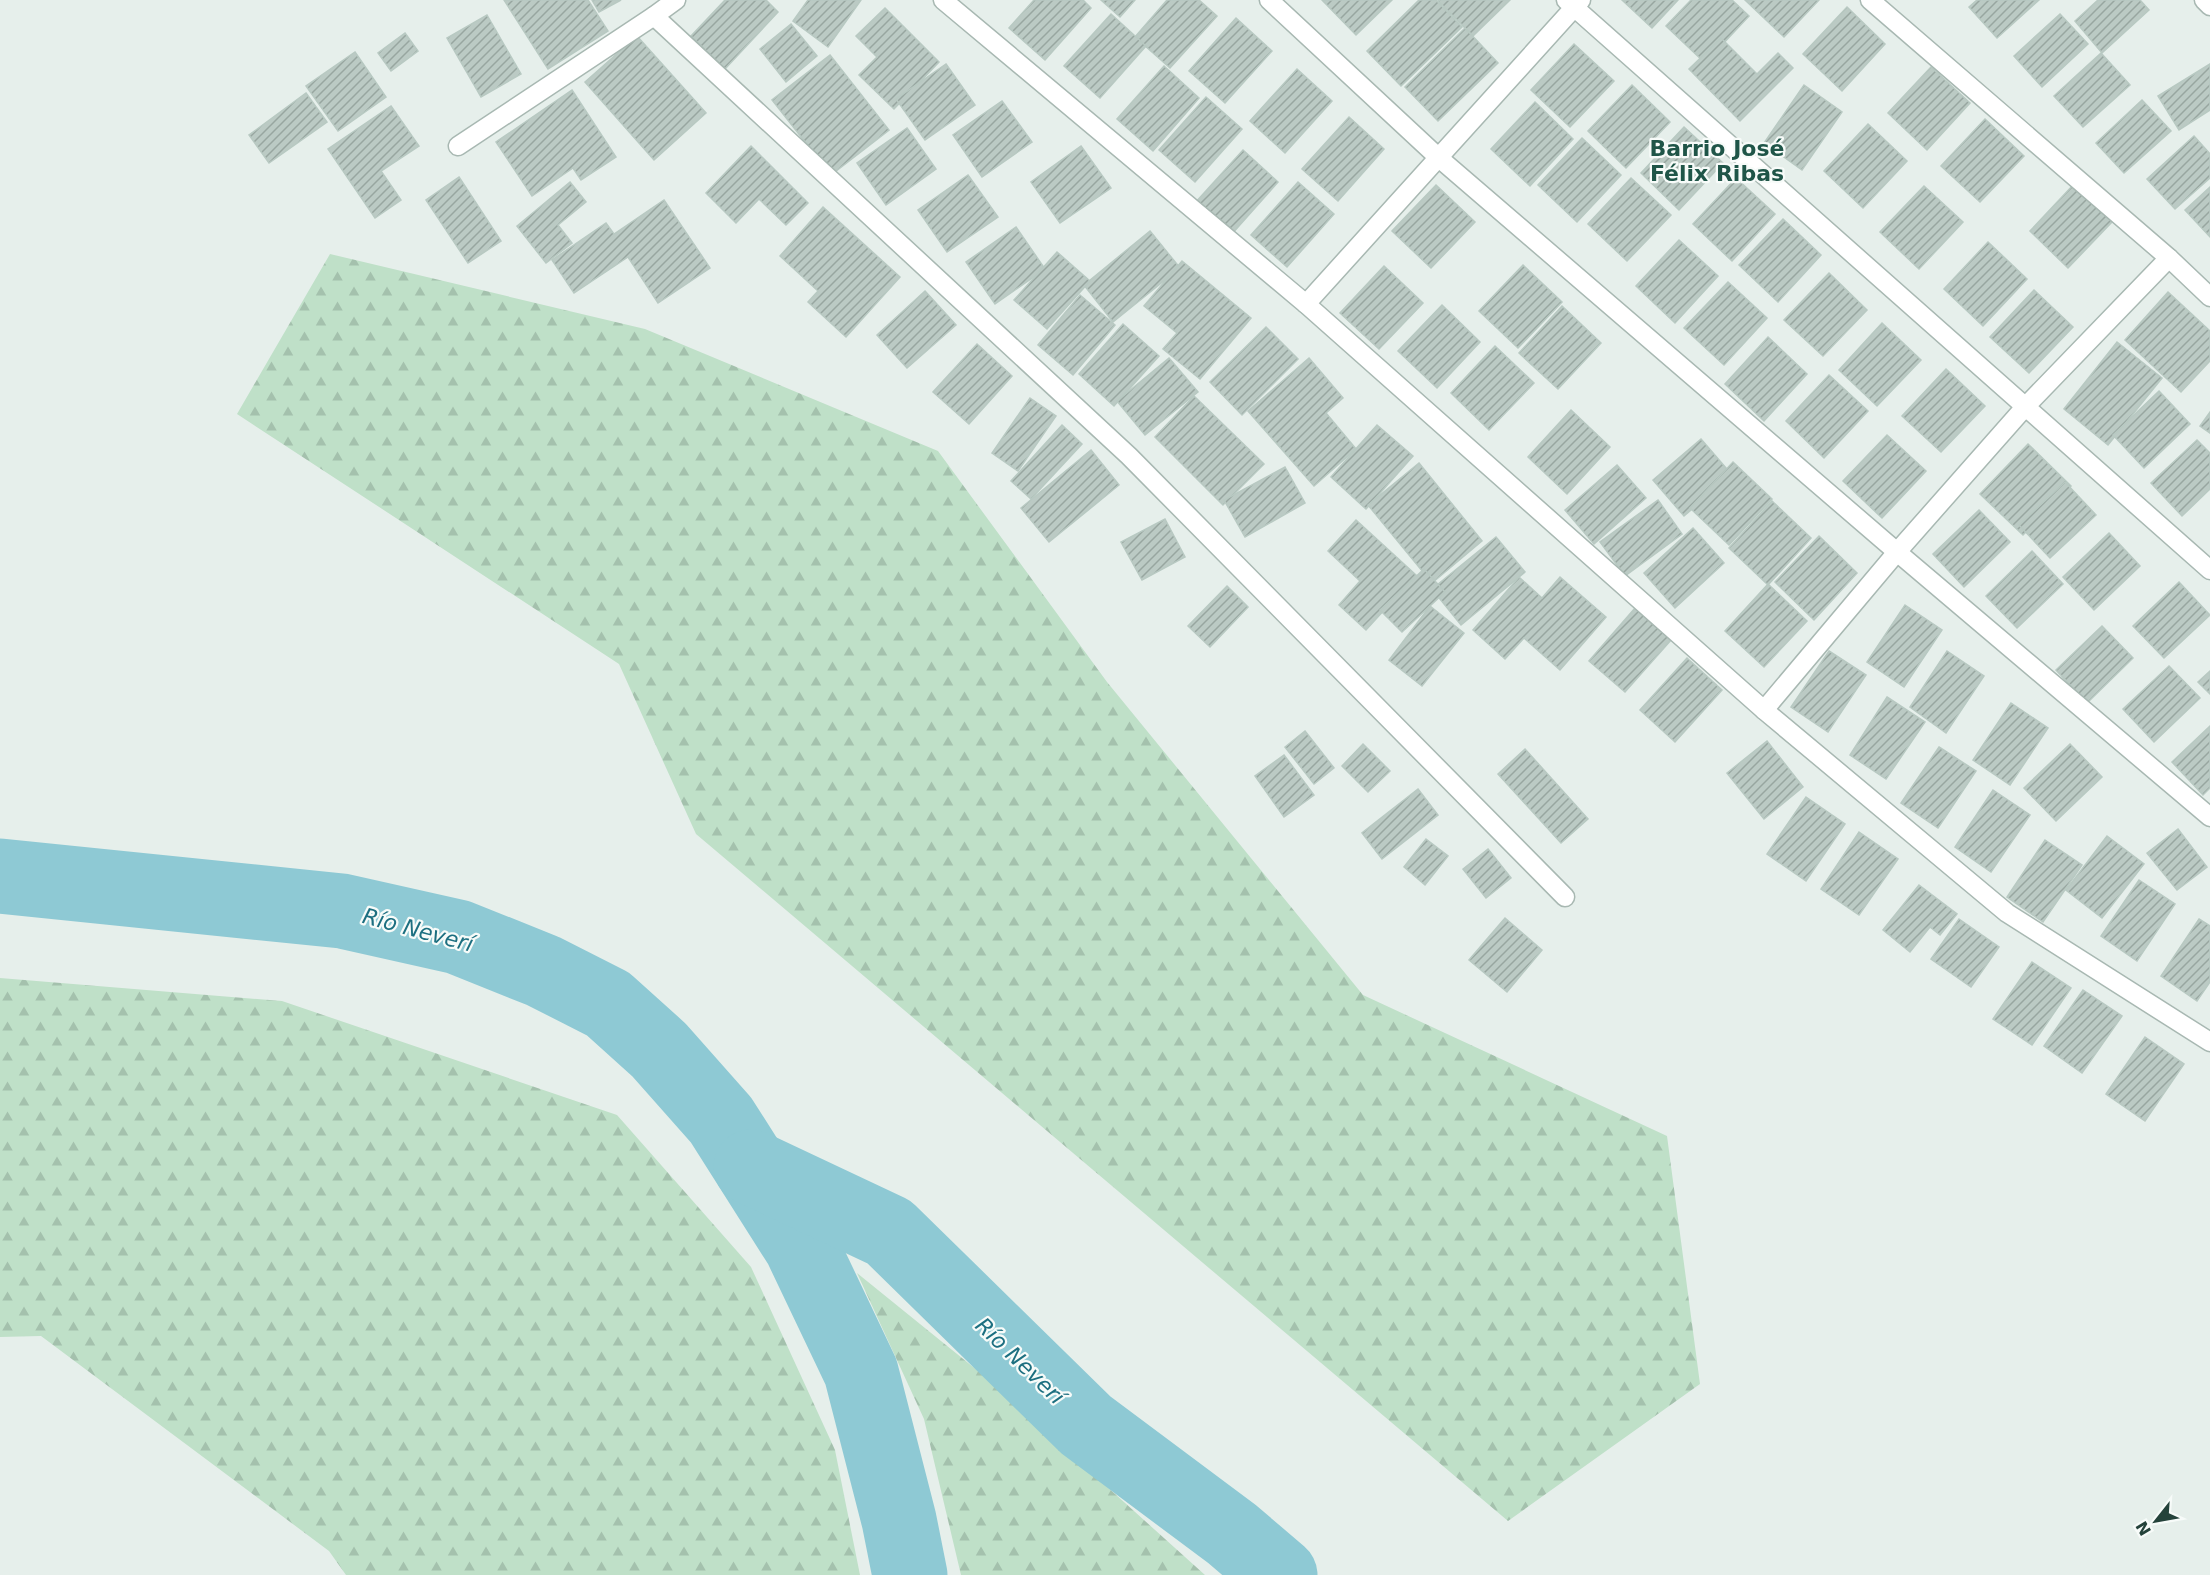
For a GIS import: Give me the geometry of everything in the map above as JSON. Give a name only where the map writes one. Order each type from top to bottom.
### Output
[{"type":"street","points":[[458,146],[676,0]]},
{"type":"street","points":[[943,0],[1306,304],[1764,710],[2007,913],[2210,1042]]},
{"type":"street","points":[[1269,0],[1439,158],[1897,552],[2210,816]]},
{"type":"street","points":[[1870,0],[2169,258],[2210,297]]},
{"type":"street","points":[[2204,0],[2210,6]]},
{"type":"street","points":[[1306,304],[1439,158],[1574,3],[2210,570]]},
{"type":"street","points":[[654,16],[1129,456],[1565,897]]},
{"type":"street","points":[[1764,710],[1897,552],[2025,407],[2169,258]]},
{"type":"green space","points":[[330,254],[645,329],[938,451],[1107,682],[1363,995],[1667,1136],[1700,1384],[1508,1521],[696,834],[619,664],[237,414]]},
{"type":"green space","points":[[0,978],[282,1001],[617,1115],[751,1267],[835,1450],[860,1575],[346,1575],[329,1551],[41,1336],[0,1337]]},
{"type":"green space","points":[[857,1273],[983,1375],[1205,1575],[961,1575],[924,1419]]},
{"type":"building","points":[[504,0],[588,0],[608,31],[548,69]]},
{"type":"building","points":[[592,0],[621,0],[599,12]]},
{"type":"building","points":[[725,0],[766,0],[778,12],[725,69],[691,36]]},
{"type":"building","points":[[808,0],[861,0],[828,47],[793,21]]},
{"type":"building","points":[[1034,0],[1083,0],[1091,8],[1045,60],[1009,28]]},
{"type":"building","points":[[1101,0],[1135,0],[1120,17]]},
{"type":"building","points":[[1167,0],[1199,0],[1217,16],[1170,68],[1135,37]]},
{"type":"building","points":[[1322,0],[1392,0],[1356,35]]},
{"type":"building","points":[[1419,0],[1436,0],[1462,27],[1401,86],[1367,51]]},
{"type":"building","points":[[1510,0],[1473,36],[1438,1]]},
{"type":"building","points":[[1622,0],[1678,0],[1652,28]]},
{"type":"building","points":[[1691,0],[1732,0],[1749,16],[1705,63],[1666,26]]},
{"type":"building","points":[[1745,0],[1819,0],[1784,37]]},
{"type":"building","points":[[1977,0],[2039,0],[1997,38],[1969,7]]},
{"type":"building","points":[[2098,0],[2140,0],[2149,10],[2102,53],[2075,21]]},
{"type":"building","points":[[1847,7],[1885,44],[1842,91],[1803,54]]},
{"type":"building","points":[[885,8],[939,62],[894,109],[859,75],[877,57],[856,36]]},
{"type":"building","points":[[1111,14],[1146,46],[1100,98],[1064,66]]},
{"type":"building","points":[[2060,14],[2088,44],[2042,87],[2014,56]]},
{"type":"building","points":[[487,15],[521,74],[481,97],[447,38]]},
{"type":"building","points":[[1236,18],[1272,51],[1225,103],[1189,71]]},
{"type":"building","points":[[791,24],[817,56],[786,82],[760,49]]},
{"type":"building","points":[[1465,28],[1498,63],[1438,121],[1405,87]]},
{"type":"building","points":[[405,33],[418,51],[391,71],[378,53]]},
{"type":"building","points":[[637,36],[706,113],[654,160],[585,82]]},
{"type":"building","points":[[1721,38],[1757,74],[1778,53],[1793,68],[1740,121],[1689,69]]},
{"type":"building","points":[[1574,44],[1614,81],[1570,127],[1531,90]]},
{"type":"building","points":[[355,52],[386,97],[338,131],[306,86]]},
{"type":"building","points":[[2101,53],[2130,85],[2083,127],[2054,96]]},
{"type":"building","points":[[830,55],[889,130],[831,175],[772,100]]},
{"type":"building","points":[[946,64],[975,105],[925,140],[896,99]]},
{"type":"building","points":[[2210,64],[2210,110],[2179,130],[2158,96]]},
{"type":"building","points":[[1164,66],[1199,98],[1153,151],[1117,119]]},
{"type":"building","points":[[1931,67],[1970,103],[1927,150],[1888,113]]},
{"type":"building","points":[[1297,69],[1332,101],[1285,153],[1250,121]]},
{"type":"building","points":[[1632,85],[1670,122],[1626,168],[1588,131]]},
{"type":"building","points":[[1804,85],[1842,112],[1802,170],[1764,143]]},
{"type":"building","points":[[572,90],[616,157],[581,180],[573,168],[532,196],[496,142]]},
{"type":"building","points":[[306,93],[327,122],[269,163],[249,135]]},
{"type":"building","points":[[1206,97],[1242,129],[1195,182],[1159,150]]},
{"type":"building","points":[[2142,100],[2171,131],[2124,173],[2096,143]]},
{"type":"building","points":[[1002,101],[1032,142],[982,177],[953,135]]},
{"type":"building","points":[[1535,102],[1573,139],[1530,186],[1491,149]]},
{"type":"building","points":[[391,106],[419,146],[381,171],[401,200],[375,218],[328,149]]},
{"type":"building","points":[[1349,117],[1384,149],[1338,201],[1302,169]]},
{"type":"building","points":[[1985,119],[2024,156],[1980,202],[1941,166]]},
{"type":"building","points":[[1868,124],[1907,161],[1863,208],[1824,171]]},
{"type":"building","points":[[1684,127],[1723,163],[1679,210],[1641,173]]},
{"type":"building","points":[[907,128],[936,169],[886,205],[857,163]]},
{"type":"building","points":[[2194,136],[2210,154],[2210,178],[2175,209],[2147,179]]},
{"type":"building","points":[[1582,138],[1621,175],[1577,222],[1538,185]]},
{"type":"building","points":[[751,146],[808,203],[786,225],[759,199],[736,223],[706,193]]},
{"type":"building","points":[[1081,146],[1111,188],[1060,223],[1031,182]]},
{"type":"building","points":[[1243,150],[1278,182],[1231,235],[1195,203]]},
{"type":"building","points":[[968,175],[998,217],[947,252],[918,210]]},
{"type":"building","points":[[459,177],[501,241],[468,263],[426,200]]},
{"type":"building","points":[[1631,178],[1671,215],[1627,261],[1588,224]]},
{"type":"building","points":[[1736,178],[1775,214],[1732,261],[1693,224]]},
{"type":"building","points":[[570,182],[586,202],[558,225],[572,243],[546,263],[517,226]]},
{"type":"building","points":[[1298,182],[1334,214],[1287,267],[1251,235]]},
{"type":"building","points":[[2074,184],[2112,222],[2068,268],[2030,231]]},
{"type":"building","points":[[1436,185],[1475,222],[1431,268],[1392,231]]},
{"type":"building","points":[[1924,186],[1963,222],[1919,269],[1880,232]]},
{"type":"building","points":[[2210,187],[2210,237],[2185,210]]},
{"type":"building","points":[[664,200],[710,268],[658,303],[628,257],[574,293],[552,260],[606,223],[614,234]]},
{"type":"building","points":[[823,207],[900,277],[846,337],[808,302],[818,291],[780,256]]},
{"type":"building","points":[[1783,219],[1821,255],[1778,302],[1739,265]]},
{"type":"building","points":[[1016,227],[1045,269],[995,304],[966,262]]},
{"type":"building","points":[[1150,231],[1180,268],[1113,322],[1084,285]]},
{"type":"building","points":[[1679,240],[1718,276],[1675,323],[1636,286]]},
{"type":"building","points":[[1988,242],[2027,279],[1983,326],[1944,289]]},
{"type":"building","points":[[1057,252],[1090,281],[1047,329],[1014,300]]},
{"type":"building","points":[[1182,261],[1251,318],[1200,379],[1163,349],[1177,333],[1144,306]]},
{"type":"building","points":[[1523,265],[1562,302],[1518,348],[1479,311]]},
{"type":"building","points":[[1384,266],[1423,303],[1379,349],[1340,313]]},
{"type":"building","points":[[1829,273],[1867,310],[1823,356],[1784,320]]},
{"type":"building","points":[[1728,282],[1767,318],[1724,365],[1684,328]]},
{"type":"building","points":[[2034,290],[2073,327],[2029,373],[1990,337]]},
{"type":"building","points":[[925,291],[956,325],[907,368],[877,335]]},
{"type":"building","points":[[2168,292],[2210,331],[2210,361],[2181,392],[2125,340]]},
{"type":"building","points":[[1080,295],[1115,325],[1073,375],[1038,345]]},
{"type":"building","points":[[1442,305],[1480,342],[1437,388],[1398,351]]},
{"type":"building","points":[[1562,306],[1601,343],[1558,389],[1519,353]]},
{"type":"building","points":[[1882,323],[1921,360],[1877,406],[1839,370]]},
{"type":"building","points":[[1123,324],[1159,356],[1114,406],[1079,374]]},
{"type":"building","points":[[1266,327],[1298,359],[1242,415],[1210,382]]},
{"type":"building","points":[[1768,337],[1807,374],[1764,421],[1725,384]]},
{"type":"building","points":[[2117,342],[2162,378],[2108,445],[2064,409]]},
{"type":"building","points":[[977,344],[1012,376],[969,424],[933,392]]},
{"type":"building","points":[[1495,346],[1534,383],[1489,430],[1451,393]]},
{"type":"building","points":[[1169,358],[1198,392],[1145,435],[1117,401]]},
{"type":"building","points":[[1309,358],[1343,398],[1326,413],[1356,449],[1314,486],[1248,411]]},
{"type":"building","points":[[1946,369],[1985,406],[1941,452],[1902,416]]},
{"type":"building","points":[[1829,375],[1868,411],[1824,458],[1786,421]]},
{"type":"building","points":[[2159,391],[2190,424],[2144,468],[2113,435]]},
{"type":"building","points":[[1194,396],[1264,464],[1223,505],[1155,437]]},
{"type":"building","points":[[1030,398],[1056,416],[1018,471],[992,453]]},
{"type":"building","points":[[1571,410],[1610,447],[1567,494],[1528,457]]},
{"type":"building","points":[[2210,412],[2210,433],[2200,426]]},
{"type":"building","points":[[1062,425],[1082,444],[1031,499],[1011,481]]},
{"type":"building","points":[[1377,425],[1413,456],[1366,509],[1331,477]]},
{"type":"building","points":[[1887,435],[1926,471],[1882,518],[1843,481]]},
{"type":"building","points":[[1701,439],[1732,475],[1684,516],[1653,480]]},
{"type":"building","points":[[2197,440],[2210,453],[2210,489],[2182,516],[2151,483]]},
{"type":"building","points":[[2028,444],[2071,486],[2023,535],[1980,494]]},
{"type":"building","points":[[1091,450],[1119,485],[1049,542],[1021,508]]},
{"type":"building","points":[[1733,462],[1772,499],[1729,545],[1690,508]]},
{"type":"building","points":[[1419,463],[1482,541],[1432,583],[1368,505]]},
{"type":"building","points":[[1617,465],[1646,498],[1594,544],[1565,510]]},
{"type":"building","points":[[1285,467],[1305,503],[1245,537],[1224,500]]},
{"type":"building","points":[[2065,482],[2096,515],[2050,558],[2019,525]]},
{"type":"building","points":[[1658,500],[1682,534],[1625,576],[1600,542]]},
{"type":"building","points":[[1772,501],[1811,538],[1768,585],[1729,548]]},
{"type":"building","points":[[1979,510],[2010,542],[1964,587],[1933,554]]},
{"type":"building","points":[[1165,519],[1185,557],[1142,580],[1121,542]]},
{"type":"building","points":[[1356,520],[1416,575],[1366,630],[1339,605],[1360,581],[1328,551]]},
{"type":"building","points":[[1693,528],[1724,563],[1675,608],[1644,573]]},
{"type":"building","points":[[2109,533],[2140,566],[2094,610],[2063,577]]},
{"type":"building","points":[[1819,536],[1857,573],[1814,620],[1775,582]]},
{"type":"building","points":[[1496,537],[1525,572],[1461,625],[1432,589]]},
{"type":"building","points":[[2032,551],[2063,584],[2017,628],[1986,596]]},
{"type":"building","points":[[1424,569],[1445,592],[1402,632],[1380,610]]},
{"type":"building","points":[[1519,577],[1542,598],[1560,577],[1606,617],[1560,670],[1524,638],[1505,659],[1473,630]]},
{"type":"building","points":[[2179,582],[2210,615],[2164,658],[2133,626]]},
{"type":"building","points":[[1768,584],[1807,621],[1764,667],[1725,631]]},
{"type":"building","points":[[1227,586],[1248,607],[1210,647],[1188,626]]},
{"type":"building","points":[[1905,605],[1942,630],[1904,687],[1867,662]]},
{"type":"building","points":[[1430,606],[1464,633],[1422,686],[1389,660]]},
{"type":"building","points":[[1635,608],[1671,640],[1625,692],[1589,661]]},
{"type":"building","points":[[2102,626],[2133,658],[2087,703],[2056,670]]},
{"type":"building","points":[[1829,651],[1866,675],[1828,732],[1791,707]]},
{"type":"building","points":[[1947,651],[1984,676],[1946,733],[1910,707]]},
{"type":"building","points":[[1687,658],[1722,690],[1675,742],[1640,710]]},
{"type":"building","points":[[2169,666],[2200,698],[2154,742],[2123,709]]},
{"type":"building","points":[[2210,671],[2210,694],[2198,682]]},
{"type":"building","points":[[1887,697],[1925,722],[1886,779],[1850,755]]},
{"type":"building","points":[[2011,703],[2048,728],[2010,785],[1973,760]]},
{"type":"building","points":[[2210,726],[2210,788],[2203,795],[2172,762]]},
{"type":"building","points":[[1305,731],[1334,768],[1314,784],[1285,747]]},
{"type":"building","points":[[1767,741],[1803,787],[1764,819],[1727,773]]},
{"type":"building","points":[[1363,744],[1390,771],[1368,792],[1342,766]]},
{"type":"building","points":[[2070,744],[2102,777],[2056,821],[2024,788]]},
{"type":"building","points":[[1939,747],[1976,771],[1938,828],[1901,803]]},
{"type":"building","points":[[1525,749],[1588,819],[1561,843],[1498,774]]},
{"type":"building","points":[[1284,755],[1314,795],[1284,817],[1255,776]]},
{"type":"building","points":[[1418,789],[1438,815],[1382,859],[1362,833]]},
{"type":"building","points":[[1993,790],[2030,815],[1991,872],[1955,847]]},
{"type":"building","points":[[1806,797],[1845,824],[1806,881],[1767,854]]},
{"type":"building","points":[[2178,829],[2207,867],[2177,890],[2147,853]]},
{"type":"building","points":[[1859,832],[1898,859],[1859,915],[1821,889]]},
{"type":"building","points":[[2107,836],[2144,864],[2102,918],[2066,890]]},
{"type":"building","points":[[1426,839],[1448,856],[1425,885],[1404,867]]},
{"type":"building","points":[[2045,840],[2082,865],[2043,922],[2007,897]]},
{"type":"building","points":[[1488,849],[1511,878],[1486,898],[1463,869]]},
{"type":"building","points":[[2139,880],[2175,904],[2137,961],[2101,936]]},
{"type":"building","points":[[1919,885],[1957,914],[1940,935],[1930,927],[1910,952],[1883,930]]},
{"type":"building","points":[[1505,918],[1542,950],[1507,992],[1469,960]]},
{"type":"building","points":[[1959,919],[1999,947],[1971,987],[1931,959]]},
{"type":"building","points":[[2199,919],[2210,926],[2210,982],[2197,1001],[2161,976]]},
{"type":"building","points":[[2032,962],[2071,988],[2032,1045],[1993,1019]]},
{"type":"building","points":[[2083,990],[2122,1016],[2082,1073],[2044,1046]]},
{"type":"building","points":[[2145,1037],[2184,1064],[2145,1121],[2106,1094]]},
{"type":"waterway","name":"Río Neverí","points":[[0,876],[342,911],[458,937],[543,971],[608,1004],[659,1050],[721,1120],[801,1246],[861,1372],[899,1520],[910,1575]]},
{"type":"waterway","name":"Río Neverí","points":[[751,1167],[889,1232],[1086,1425],[1232,1534],[1280,1575]]},
{"type":"district","name":"Barrio José Félix Ribas","points":[[1717,160]]}]
